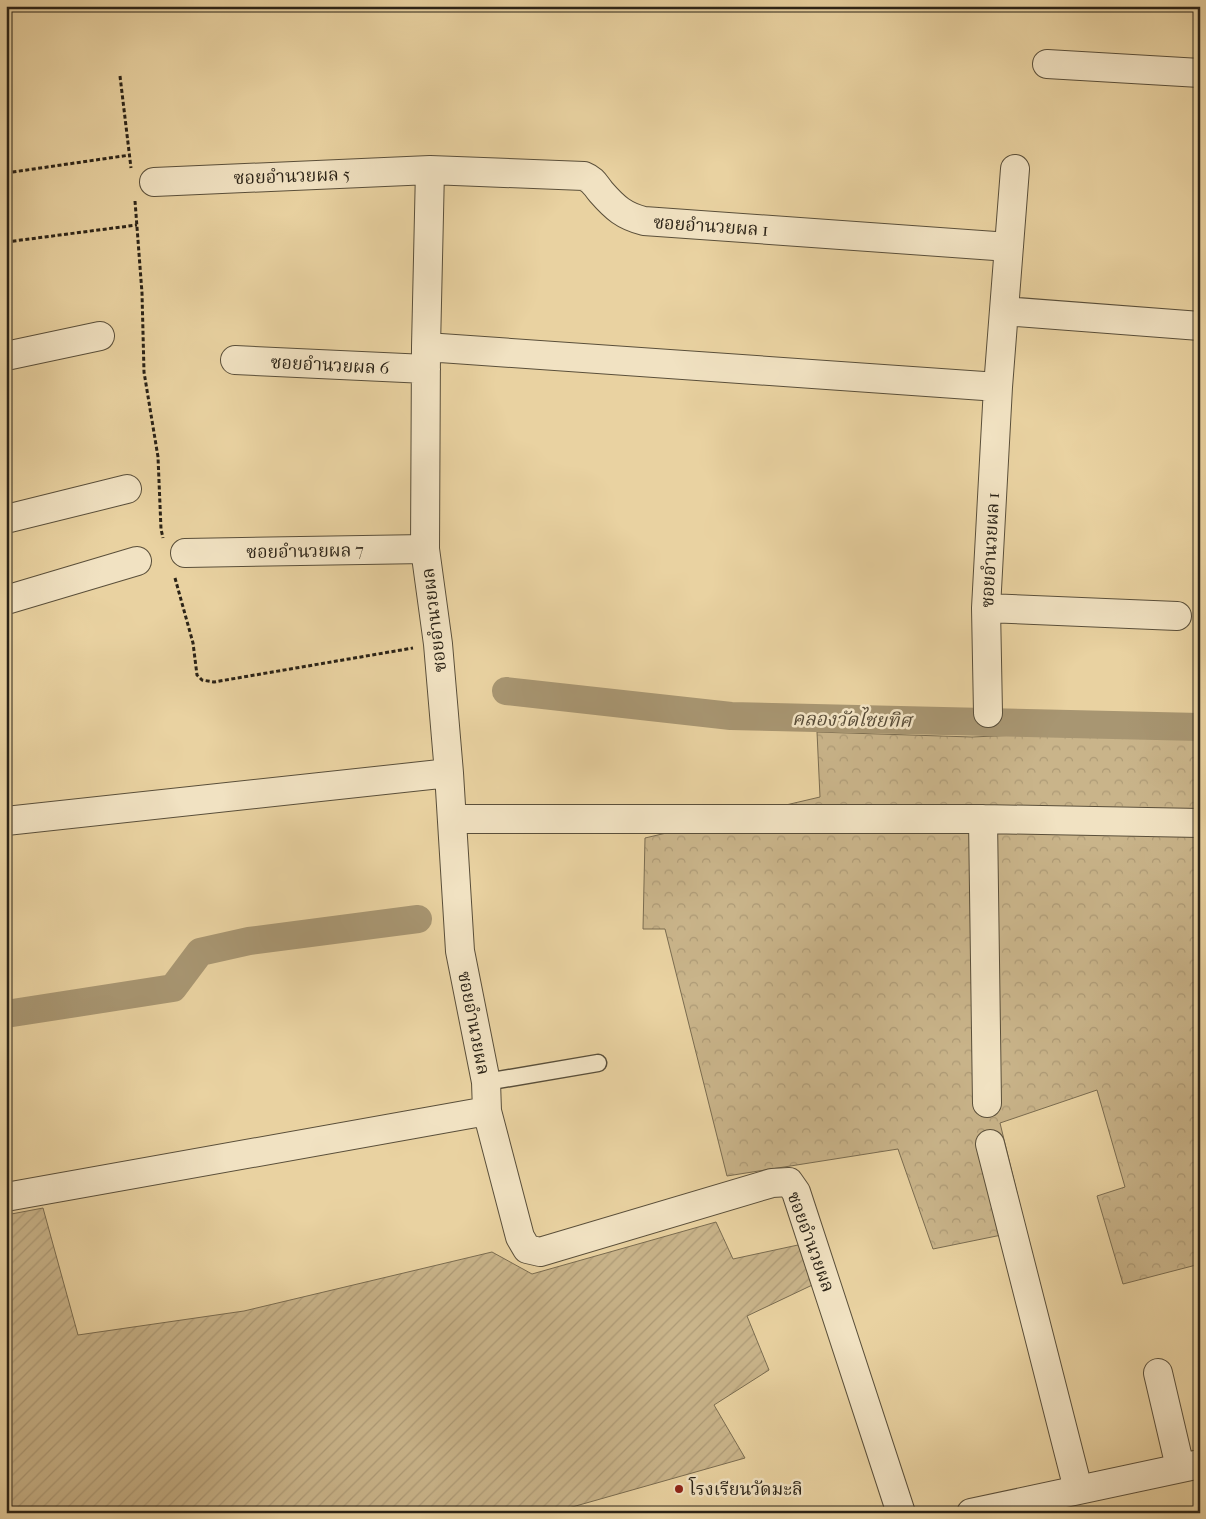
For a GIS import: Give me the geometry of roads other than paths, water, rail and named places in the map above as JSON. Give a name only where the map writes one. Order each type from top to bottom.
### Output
[{"type":"street","points":[[1047,64],[1200,73]]},
{"type":"street","name":"ซอยอำนวยผล 1","points":[[988,713],[986,608],[998,387],[1015,169]]},
{"type":"street","name":"ซอยอำนวยผล 1","points":[[430,170],[584,176],[592,179],[617,210],[631,218],[644,221],[1009,247]]},
{"type":"street","name":"ซอยอำนวยผล 5","points":[[140,184],[430,170]]},
{"type":"street","name":"ซอยอำนวยผล","points":[[430,170],[426,358],[425,549],[438,644],[449,773],[460,951],[486,1082],[488,1111],[520,1237],[527,1249],[540,1252],[772,1183],[789,1182],[796,1192],[901,1513]]},
{"type":"street","points":[[1004,311],[1200,326]]},
{"type":"street","points":[[6,356],[100,336]]},
{"type":"street","points":[[426,358],[998,387]]},
{"type":"street","name":"ซอยอำนวยผล 6","points":[[235,360],[426,358]]},
{"type":"street","points":[[6,519],[127,489]]},
{"type":"street","name":"ซอยอำนวยผล 7","points":[[174,556],[425,549]]},
{"type":"street","points":[[6,600],[137,561]]},
{"type":"street","points":[[986,608],[1177,616]]},
{"type":"street","points":[[6,821],[449,773]]},
{"type":"street","points":[[452,819],[983,819],[1200,823]]},
{"type":"street","points":[[983,819],[987,1103]]},
{"type":"street","points":[[6,1197],[488,1111]]},
{"type":"street","points":[[990,1144],[1078,1489]]},
{"type":"street","points":[[971,1513],[1190,1465],[1158,1373]]},
{"type":"lane","points":[[486,1082],[598,1063]]},
{"type":"waterway","name":"คลองวัดไชยทิศ","points":[[506,691],[731,716],[1200,727]]},
{"type":"waterway","points":[[6,1014],[173,988],[200,952],[249,941],[418,919]]},
{"type":"place","name":"โรงเรียนวัดมะลิ","points":[[679,1489]]}]
